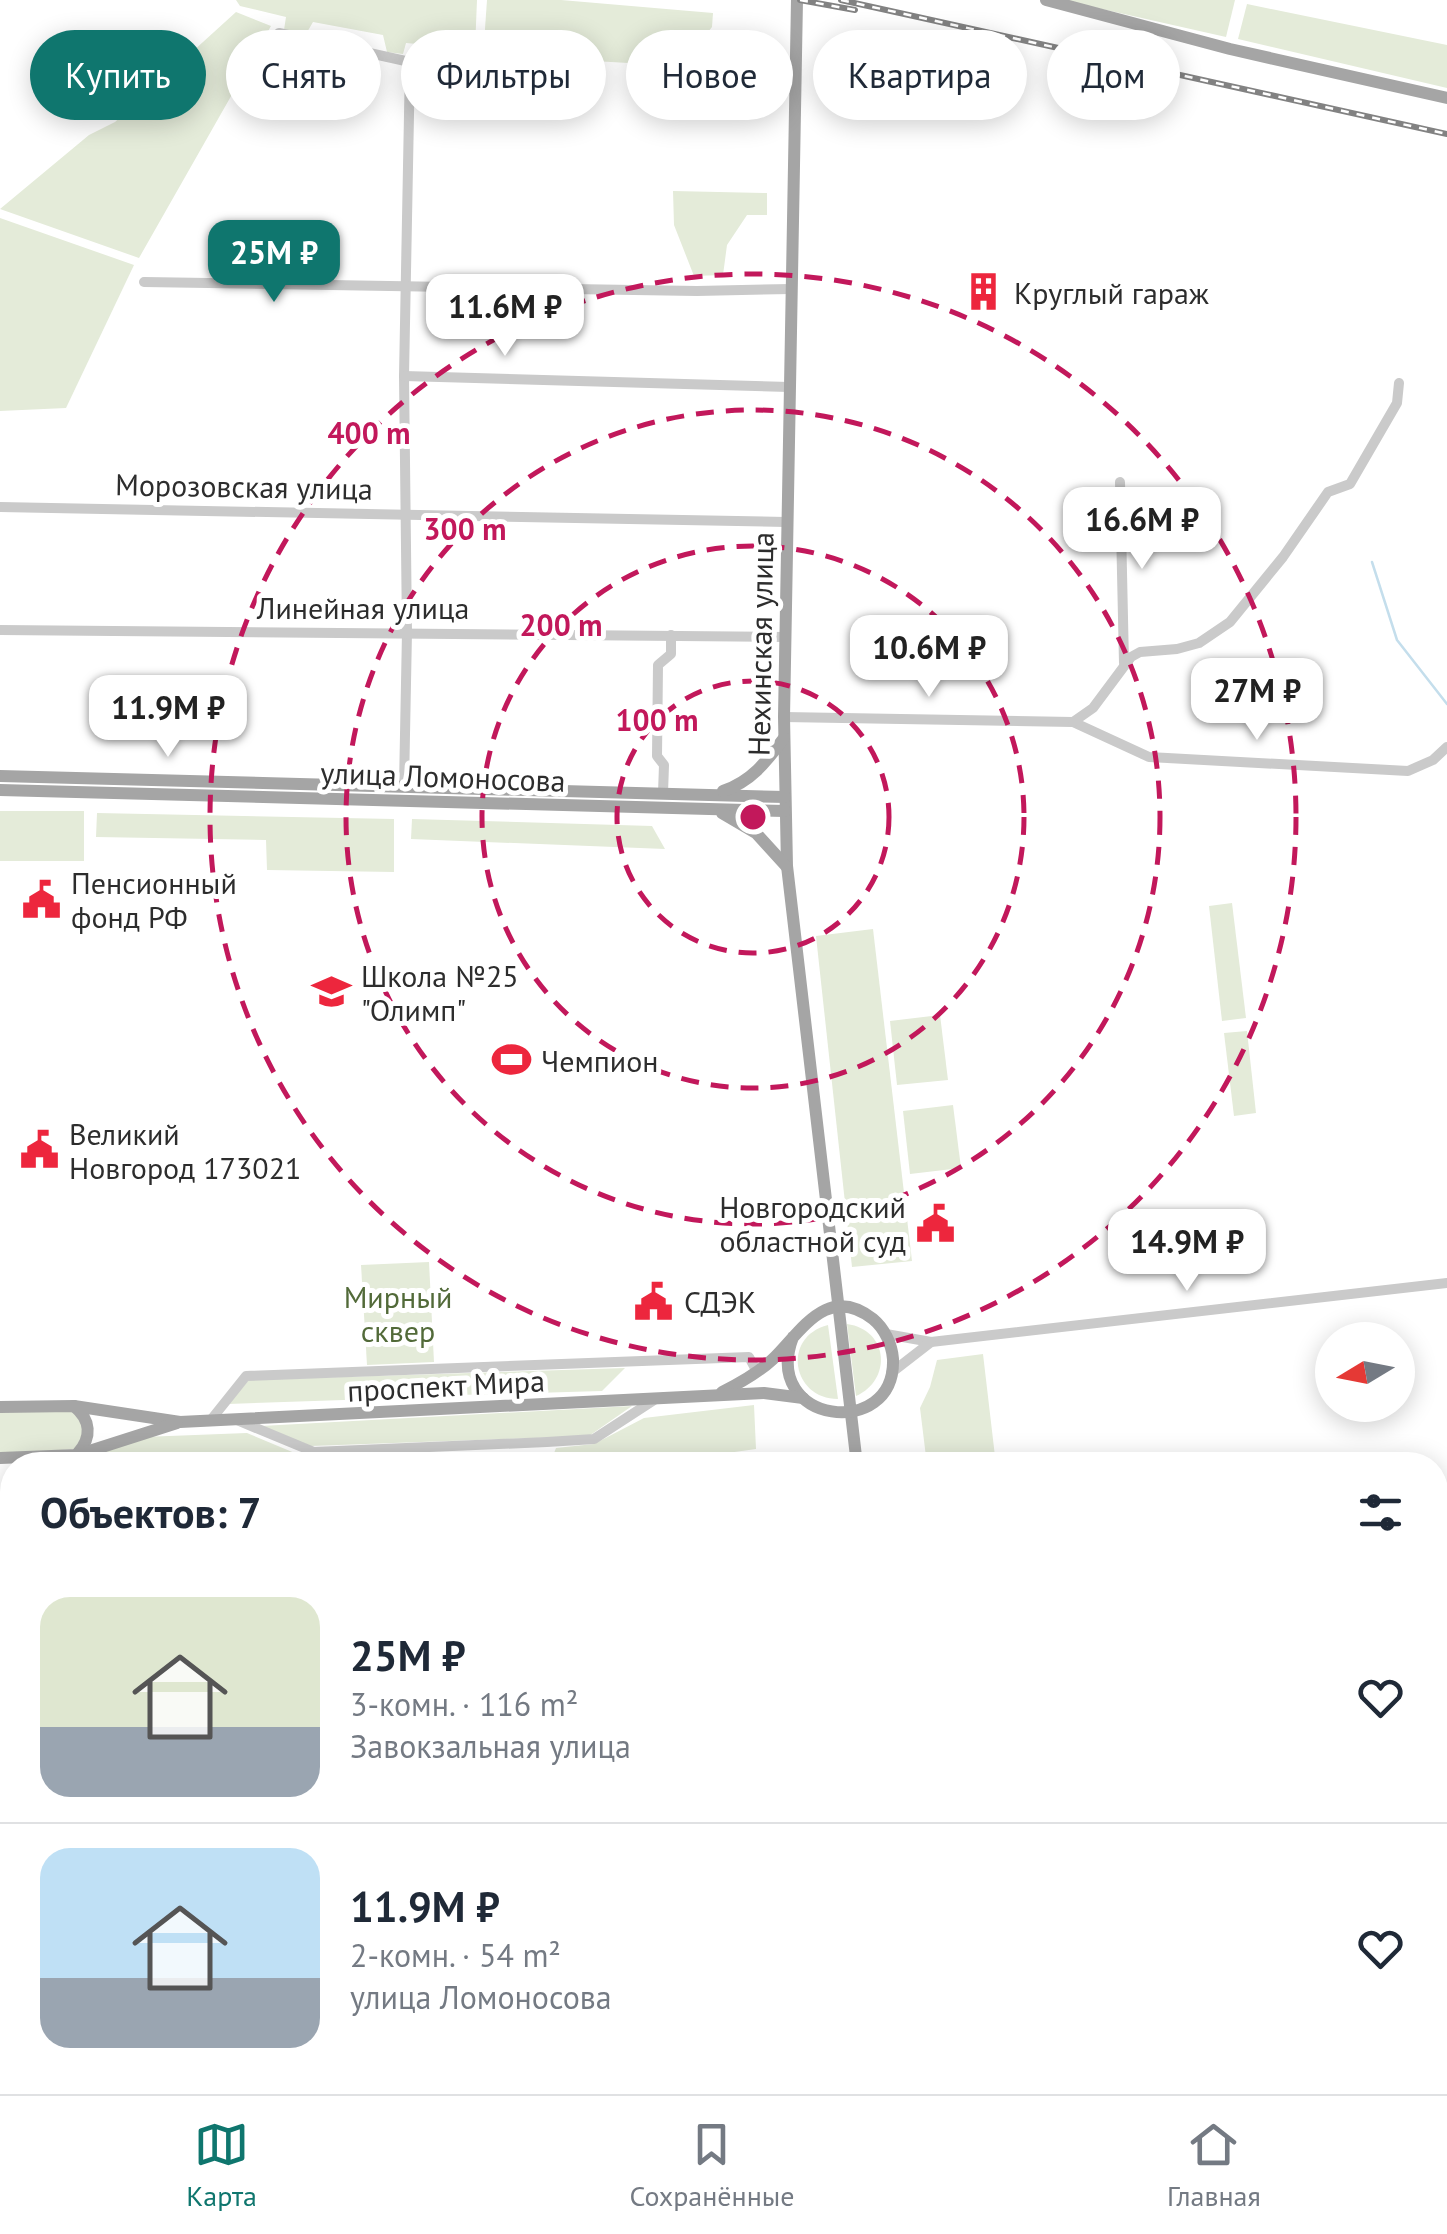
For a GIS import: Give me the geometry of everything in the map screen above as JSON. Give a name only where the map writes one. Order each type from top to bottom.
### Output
[{"type":"main road","name":"Нехинская улица","points":[[797,0],[786,522],[786,866],[855,1452]]},
{"type":"main road","points":[[1046,0],[1230,49],[1447,98]]},
{"type":"main road","name":"улица Ломоносова","points":[[703,802],[751,778],[784,738]]},
{"type":"main road","name":"улица Ломоносова","points":[[0,776],[135,787],[785,804]]},
{"type":"main road","name":"улица Ломоносова","points":[[0,790],[404,786],[553,798],[663,793],[703,802],[742,822],[786,866]]},
{"type":"main road","points":[[836,1308],[864,1314],[886,1334],[893,1360],[892,1373],[877,1399],[850,1413]]},
{"type":"main road","name":"проспект Мира","points":[[715,1395],[757,1372],[816,1314],[836,1308]]},
{"type":"main road","points":[[793,1337],[788,1369],[802,1398]]},
{"type":"main road","name":"проспект Мира","points":[[0,1407],[74,1406],[180,1422],[764,1393],[802,1398],[824,1411],[850,1413]]},
{"type":"main road","points":[[74,1406],[89,1430],[79,1452]]},
{"type":"main road","name":"проспект Мира","points":[[86,1452],[180,1422]]},
{"type":"street","points":[[381,56],[410,62],[404,376],[404,786]]},
{"type":"street","points":[[144,282],[791,290]]},
{"type":"street","points":[[404,376],[789,387]]},
{"type":"street","points":[[1073,722],[1093,708],[1124,663],[1140,652],[1177,649],[1199,642],[1230,622],[1284,557],[1328,492],[1350,484],[1397,403],[1398,383]]},
{"type":"street","points":[[1120,482],[1124,663]]},
{"type":"street","name":"Морозовская улица","points":[[0,507],[786,522]]},
{"type":"street","name":"Линейная улица","points":[[0,630],[785,637]]},
{"type":"street","points":[[663,793],[664,765],[657,756],[658,665],[671,654],[671,635]]},
{"type":"street","points":[[784,718],[1073,722],[1149,757],[1408,772],[1433,760],[1447,746]]},
{"type":"street","points":[[886,1334],[930,1342],[1447,1283]]},
{"type":"street","points":[[892,1373],[930,1342]]},
{"type":"street","points":[[210,1421],[246,1376],[749,1357],[757,1372]]},
{"type":"street","points":[[236,1420],[314,1452],[547,1442],[594,1439],[654,1399]]},
{"type":"green space","points":[[236,0],[477,0],[476,30],[401,30],[401,54],[387,52],[381,30],[313,22],[308,30],[284,30],[286,17],[240,6]]},
{"type":"green space","points":[[487,0],[561,0],[713,13],[710,30],[626,30],[626,63],[606,62],[606,30],[485,30]]},
{"type":"green space","points":[[1062,0],[1235,0],[1226,37]]},
{"type":"green space","points":[[1247,4],[1447,45],[1447,88],[1238,39]]},
{"type":"green space","points":[[236,12],[271,26],[269,30],[226,30],[226,105],[139,258],[0,209],[89,135],[117,120],[206,120],[206,39]]},
{"type":"green space","points":[[673,191],[767,193],[767,215],[747,215],[727,245],[723,275],[694,276],[674,225]]},
{"type":"green space","points":[[0,218],[134,265],[66,408],[0,411]]},
{"type":"green space","points":[[0,811],[84,811],[84,861],[0,861]]},
{"type":"green space","points":[[97,813],[394,819],[394,872],[267,870],[266,840],[96,837]]},
{"type":"green space","points":[[412,819],[652,826],[665,849],[411,839]]},
{"type":"green space","points":[[1232,903],[1246,1018],[1222,1021],[1209,906]]},
{"type":"green space","points":[[873,929],[912,1261],[852,1267],[816,936]]},
{"type":"green space","points":[[940,1015],[948,1080],[897,1085],[890,1021]]},
{"type":"green space","points":[[1247,1031],[1256,1113],[1234,1116],[1224,1033]]},
{"type":"green space","points":[[953,1105],[961,1168],[910,1174],[903,1111]]},
{"type":"green space","name":"Мирный сквер","points":[[429,1262],[434,1362],[367,1365],[361,1265]]},
{"type":"green space","points":[[847,1324],[871,1336],[881,1356],[876,1379],[856,1396]]},
{"type":"green space","points":[[828,1325],[838,1399],[810,1389],[798,1366],[803,1342]]},
{"type":"green space","points":[[983,1354],[994,1452],[925,1452],[920,1408],[937,1360]]},
{"type":"green space","points":[[625,1368],[602,1391],[460,1395],[460,1384],[375,1386],[374,1399],[228,1404],[249,1380]]},
{"type":"green space","points":[[754,1405],[756,1449],[554,1452],[556,1448],[594,1444],[644,1418]]},
{"type":"green space","points":[[632,1406],[589,1436],[310,1446],[261,1426]]},
{"type":"green space","points":[[69,1410],[85,1430],[75,1449],[0,1452],[0,1412]]},
{"type":"green space","points":[[247,1433],[292,1452],[103,1452],[143,1437]]},
{"type":"waterway","points":[[1372,562],[1397,640],[1447,704]]},
{"type":"railway","points":[[800,0],[855,10]]},
{"type":"railway","points":[[841,0],[1447,134]]},
{"type":"place","name":"Круглый гараж","points":[[984,292]]},
{"type":"place","name":"Пенсионный фонд РФ","points":[[41,899]]},
{"type":"place","name":"Школа №25 \"Олимп\"","points":[[331,992]]},
{"type":"place","name":"Чемпион","points":[[511,1060]]},
{"type":"place","name":"Великий Новгород 173021","points":[[39,1150]]},
{"type":"place","name":"Новгородский областной суд","points":[[936,1223]]},
{"type":"place","name":"СДЭК","points":[[654,1301]]}]
